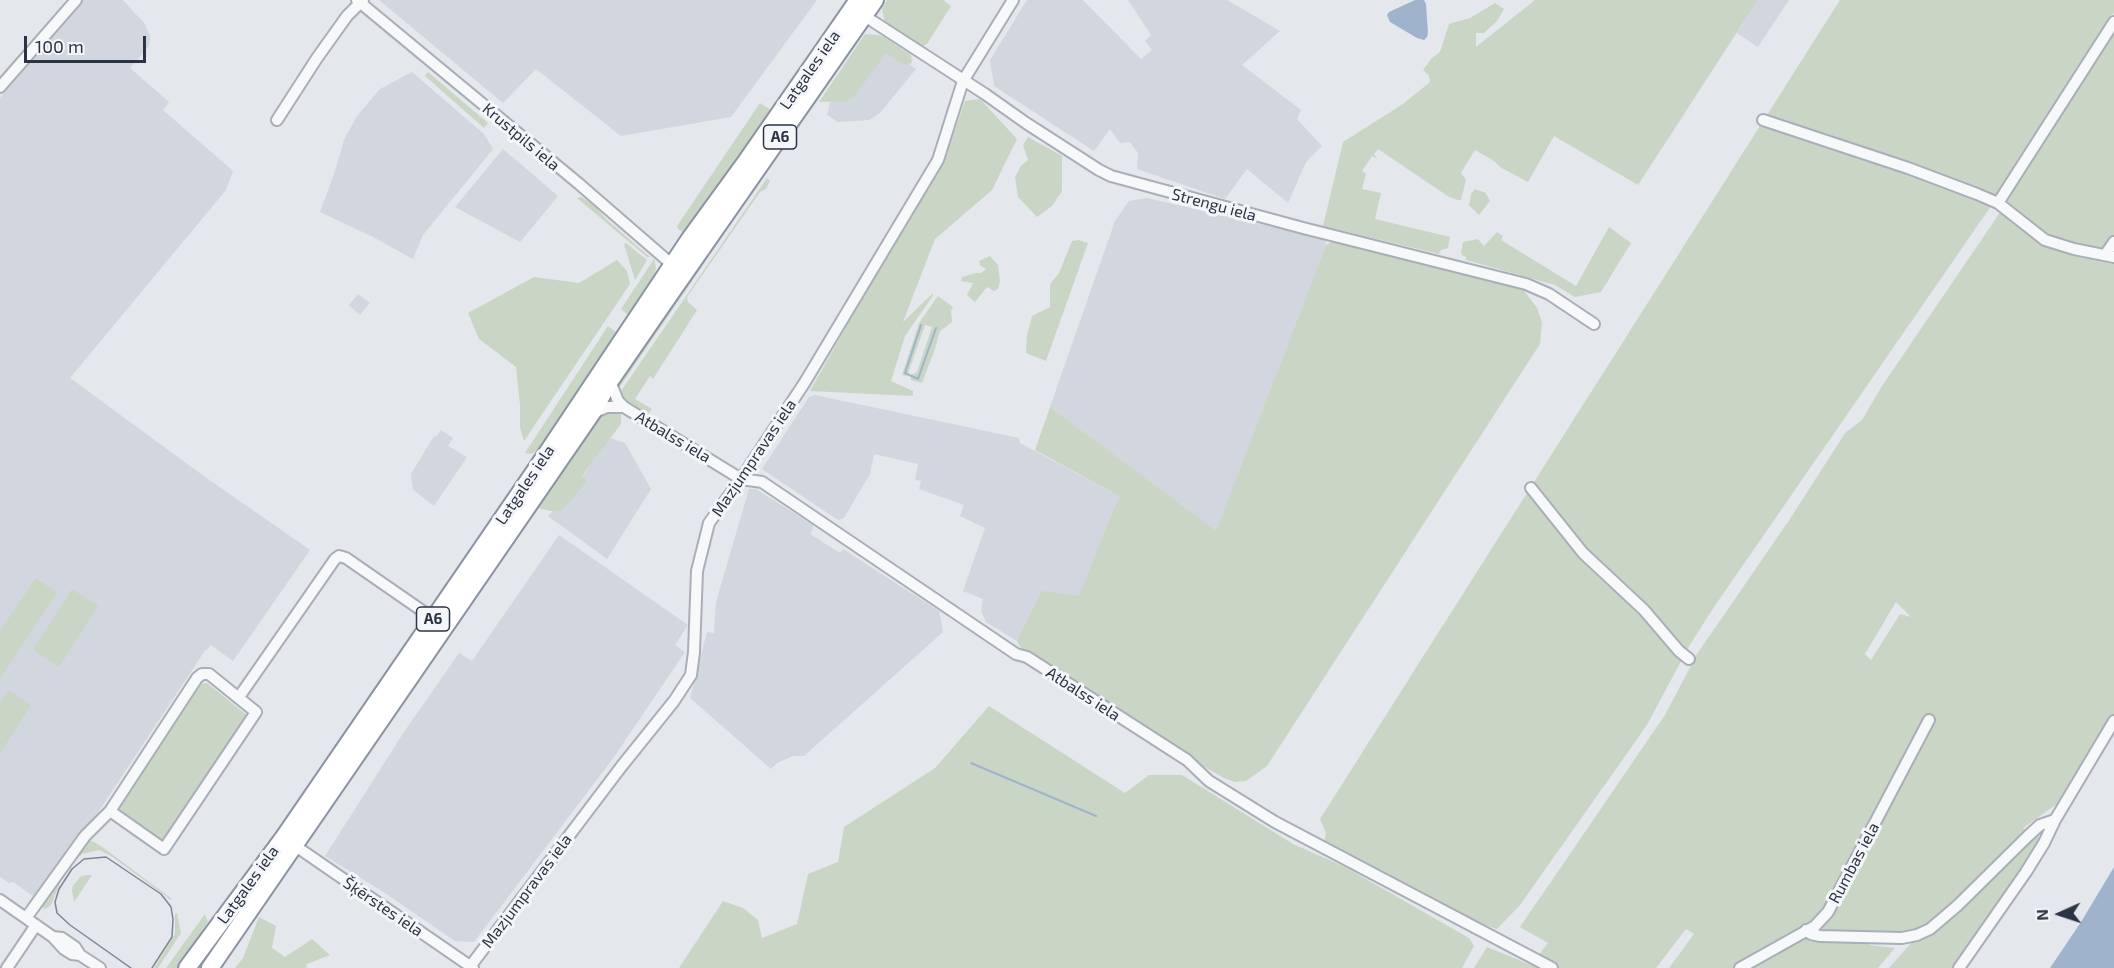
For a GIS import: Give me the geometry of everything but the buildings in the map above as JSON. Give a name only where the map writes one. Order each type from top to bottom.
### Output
[{"type":"highway","name":"Latgales iela","points":[[187,968],[284,837],[858,8],[875,0]]},
{"type":"highway","name":"Latgales iela","points":[[210,968],[592,413],[678,270]]},
{"type":"street","points":[[0,87],[76,0]]},
{"type":"street","name":"Mazjumpravas iela","points":[[471,967],[614,776],[674,702],[691,675],[697,571],[709,523],[805,382],[938,160],[963,81],[1013,0]]},
{"type":"street","points":[[277,120],[346,16],[360,1]]},
{"type":"street","name":"Krustpils iela","points":[[360,1],[578,183],[678,270]]},
{"type":"street","name":"Strengu iela","points":[[858,8],[1026,123],[1111,176],[1281,223],[1526,284],[1549,294],[1594,324]]},
{"type":"street","points":[[1998,203],[2114,22]]},
{"type":"street","points":[[1763,120],[1908,168],[1998,203],[2045,240],[2074,249],[2110,256],[2114,242]]},
{"type":"street","name":"Atbalss iela","points":[[610,381],[618,401],[624,407],[741,479],[762,482],[1016,654],[1027,657],[1187,760],[1209,781],[1275,822],[1552,968]]},
{"type":"street","name":"Atbalss iela","points":[[592,413],[607,406],[624,407]]},
{"type":"street","points":[[1531,488],[1583,553],[1620,586],[1689,659]]},
{"type":"street","points":[[239,697],[339,556],[346,558],[434,619]]},
{"type":"street","points":[[7,968],[31,922],[85,836],[110,811],[196,678],[202,674],[209,674],[256,712],[164,849],[110,811]]},
{"type":"street","name":"Rumbas iela","points":[[1740,968],[1815,926],[1828,912],[1929,720]]},
{"type":"street","points":[[1959,968],[2026,872],[2114,721]]},
{"type":"street","points":[[1806,930],[1820,936],[1902,938],[1917,935],[1930,929],[1957,906],[2040,825],[2055,820]]},
{"type":"street","name":"Šķērstes iela","points":[[294,845],[471,967]]},
{"type":"street","points":[[0,900],[53,937],[64,949],[72,954],[80,955],[100,968]]},
{"type":"shaded area","points":[[82,0],[123,0],[145,24],[150,36],[149,46],[130,68],[169,102],[163,110],[233,171],[226,190],[70,378],[310,550],[233,661],[211,645],[206,649],[91,823],[37,899],[13,882],[9,883],[0,877],[0,98]]},
{"type":"shaded area","points":[[379,0],[817,0],[731,117],[621,136],[536,69],[503,103]]},
{"type":"shaded area","points":[[1027,0],[1083,0],[1141,59],[1152,50],[1145,41],[1151,35],[1128,0],[1227,0],[1280,31],[1242,65],[1301,110],[1297,119],[1322,146],[1306,162],[1288,203],[1247,169],[1225,199],[1137,169],[1138,153],[1130,142],[1120,143],[1110,129],[1094,151],[994,86],[990,60]]},
{"type":"shaded area","points":[[1758,0],[1789,0],[1758,47],[1737,33]]},
{"type":"shaded area","points":[[886,47],[916,69],[880,113],[869,120],[838,122],[827,115],[830,102]]},
{"type":"shaded area","points":[[412,72],[484,134],[493,149],[423,235],[413,259],[320,212],[344,140],[357,116],[380,89]]},
{"type":"shaded area","points":[[503,149],[558,196],[520,242],[455,207]]},
{"type":"shaded area","points":[[1147,198],[1325,239],[1326,245],[1216,532],[1050,407],[1115,221],[1129,201]]},
{"type":"shaded area","points":[[358,294],[370,303],[360,315],[349,305]]},
{"type":"shaded area","points":[[815,395],[1019,438],[1020,443],[1119,496],[1075,608],[1022,644],[986,622],[981,611],[983,599],[963,591],[985,528],[960,516],[964,505],[919,489],[921,481],[915,480],[918,464],[874,454],[870,474],[844,518],[838,520],[762,469],[809,397]]},
{"type":"shaded area","points":[[441,430],[453,438],[448,446],[467,457],[434,506],[413,490],[411,474],[434,436],[436,437]]},
{"type":"shaded area","points":[[610,438],[625,443],[651,489],[607,559],[548,516],[553,511],[556,512],[586,481],[582,477]]},
{"type":"shaded area","points":[[749,489],[756,489],[813,525],[810,534],[840,553],[843,549],[939,611],[943,632],[804,756],[793,756],[777,763],[771,769],[690,698],[707,632],[714,633],[716,602]]},
{"type":"shaded area","points":[[559,535],[688,625],[675,645],[685,652],[614,757],[474,942],[455,941],[382,891],[325,856],[404,732],[459,653],[472,661]]},
{"type":"green space","points":[[887,0],[943,0],[951,6],[927,44],[921,47],[885,23],[882,9]]},
{"type":"green space","points":[[1535,0],[1758,0],[1638,185],[1554,136],[1528,182],[1475,150],[1461,173],[1466,180],[1461,200],[1458,200],[1449,197],[1378,149],[1374,154],[1377,159],[1372,156],[1362,171],[1366,174],[1362,189],[1381,193],[1375,219],[1450,237],[1448,248],[1441,250],[1439,254],[1323,226],[1343,142],[1403,104],[1430,82],[1429,75],[1423,70],[1440,52],[1449,24],[1470,18],[1495,3],[1504,9],[1497,21],[1484,33],[1476,33],[1476,47]]},
{"type":"green space","points":[[1840,0],[2114,0],[2114,13],[1989,209],[1712,610],[1688,648],[1647,725],[1520,905],[1497,929],[1481,924],[1324,842],[1326,833],[1320,819]]},
{"type":"green space","points":[[2114,32],[2114,249],[2105,250],[2057,240],[2007,201]]},
{"type":"green space","points":[[865,34],[884,37],[911,55],[912,63],[905,65],[886,53],[853,98],[845,101],[819,102]]},
{"type":"green space","points":[[428,72],[488,123],[484,128],[425,76]]},
{"type":"green space","points":[[980,99],[1017,139],[992,190],[935,239],[903,322],[933,293],[932,297],[905,336],[891,381],[913,391],[913,396],[810,391],[898,235],[944,162],[965,101]]},
{"type":"green space","points":[[760,103],[771,110],[685,234],[677,226]]},
{"type":"green space","points":[[1028,137],[1062,156],[1062,191],[1052,206],[1037,217],[1018,197],[1015,177],[1021,166],[1028,160],[1023,145]]},
{"type":"green space","points":[[767,178],[770,181],[766,189],[760,192],[687,297],[688,302],[697,310],[653,379],[650,376],[635,399],[652,409],[647,413],[622,398],[621,391]]},
{"type":"green space","points":[[1475,189],[1486,193],[1490,201],[1479,215],[1469,205],[1471,194]]},
{"type":"green space","points":[[581,197],[593,204],[606,219],[650,257],[647,257],[577,198]]},
{"type":"green space","points":[[2001,211],[2051,249],[2114,263],[2114,717],[2061,801],[2023,828],[2041,839],[1988,921],[1953,968],[1889,968],[1912,942],[1930,935],[1964,905],[1912,933],[1871,934],[1869,945],[1895,948],[1878,968],[1669,968],[1694,934],[1686,929],[1656,968],[1474,968],[1487,947],[1531,965],[1548,943],[1520,927],[1665,715],[1697,654],[1790,519],[1845,433],[1862,420],[1882,386]],"holes":[[[1896,602],[1911,617],[1900,614],[1871,660],[1865,654]]]},
{"type":"green space","points":[[1609,227],[1631,243],[1601,292],[1575,297],[1555,285],[1466,260],[1461,252],[1463,242],[1478,239],[1484,246],[1497,232],[1503,236],[1501,240],[1576,286]]},
{"type":"green space","points":[[1079,240],[1088,243],[1046,361],[1026,353],[1027,335],[1032,316],[1050,307],[1050,284],[1059,273],[1072,241]]},
{"type":"green space","points":[[1333,241],[1522,288],[1537,308],[1542,323],[1540,344],[1267,766],[1246,781],[1235,782],[1192,760],[1020,647],[1017,641],[1042,591],[1079,596],[1119,496],[1035,450],[1050,407],[1216,531],[1326,245]]},
{"type":"green space","points":[[626,243],[647,260],[635,280],[624,244]]},
{"type":"green space","points":[[990,256],[998,265],[1000,281],[998,289],[994,291],[987,287],[975,302],[967,295],[973,283],[961,281],[962,277],[981,273],[986,269],[980,265],[979,261]]},
{"type":"green space","points":[[704,258],[705,262],[619,388],[619,382],[686,282],[696,273]]},
{"type":"green space","points":[[654,259],[656,268],[654,279],[629,316],[621,309]]},
{"type":"green space","points":[[617,260],[627,271],[630,284],[524,441],[520,427],[516,367],[479,339],[468,313],[534,277],[579,283]]},
{"type":"green space","points":[[938,296],[953,307],[952,322],[940,331],[922,383],[911,380],[911,375],[917,372],[932,327],[925,325],[907,376],[902,375],[919,323]]},
{"type":"green space","points":[[608,326],[617,333],[601,362],[537,451],[531,454],[525,453]]},
{"type":"green space","points":[[621,411],[621,424],[582,476],[587,481],[571,501],[556,512],[537,508],[604,412]]},
{"type":"green space","points":[[36,578],[57,593],[0,679],[0,631]]},
{"type":"green space","points":[[72,589],[98,606],[59,667],[33,650]]},
{"type":"green space","points":[[207,683],[249,717],[165,843],[120,812],[119,807],[201,684]]},
{"type":"green space","points":[[8,690],[31,705],[0,753],[0,703]]},
{"type":"green space","points":[[989,706],[1125,793],[1149,775],[1182,775],[1293,844],[1345,867],[1469,938],[1474,946],[1462,968],[679,968],[723,901],[743,908],[758,920],[762,938],[797,924],[808,874],[838,862],[844,827],[935,768]]},
{"type":"green space","points":[[86,838],[101,846],[172,899],[170,900],[111,856],[99,850],[82,854],[76,860],[62,878],[52,903],[44,909],[41,906]]},
{"type":"green space","points":[[92,875],[74,902],[73,886],[80,877]]},
{"type":"green space","points":[[177,913],[181,933],[158,968],[154,968],[175,934],[175,914]]},
{"type":"green space","points":[[205,914],[208,922],[177,968],[166,968]]},
{"type":"green space","points":[[259,917],[276,926],[272,948],[285,957],[312,939],[330,955],[307,964],[306,968],[235,968],[243,958]]},
{"type":"water","points":[[1415,0],[1424,0],[1426,4],[1428,33],[1424,40],[1390,22],[1387,15]]},
{"type":"water","points":[[2114,867],[2114,968],[2050,968],[2081,922]]},
{"type":"waterway","points":[[921,325],[905,373],[918,379],[936,328]]},
{"type":"waterway","points":[[971,763],[1096,816]]},
{"type":"tram line","points":[[131,968],[70,925],[57,913],[55,902],[59,889],[72,869],[84,859],[106,857],[161,894],[171,907],[172,937],[152,968]]}]
